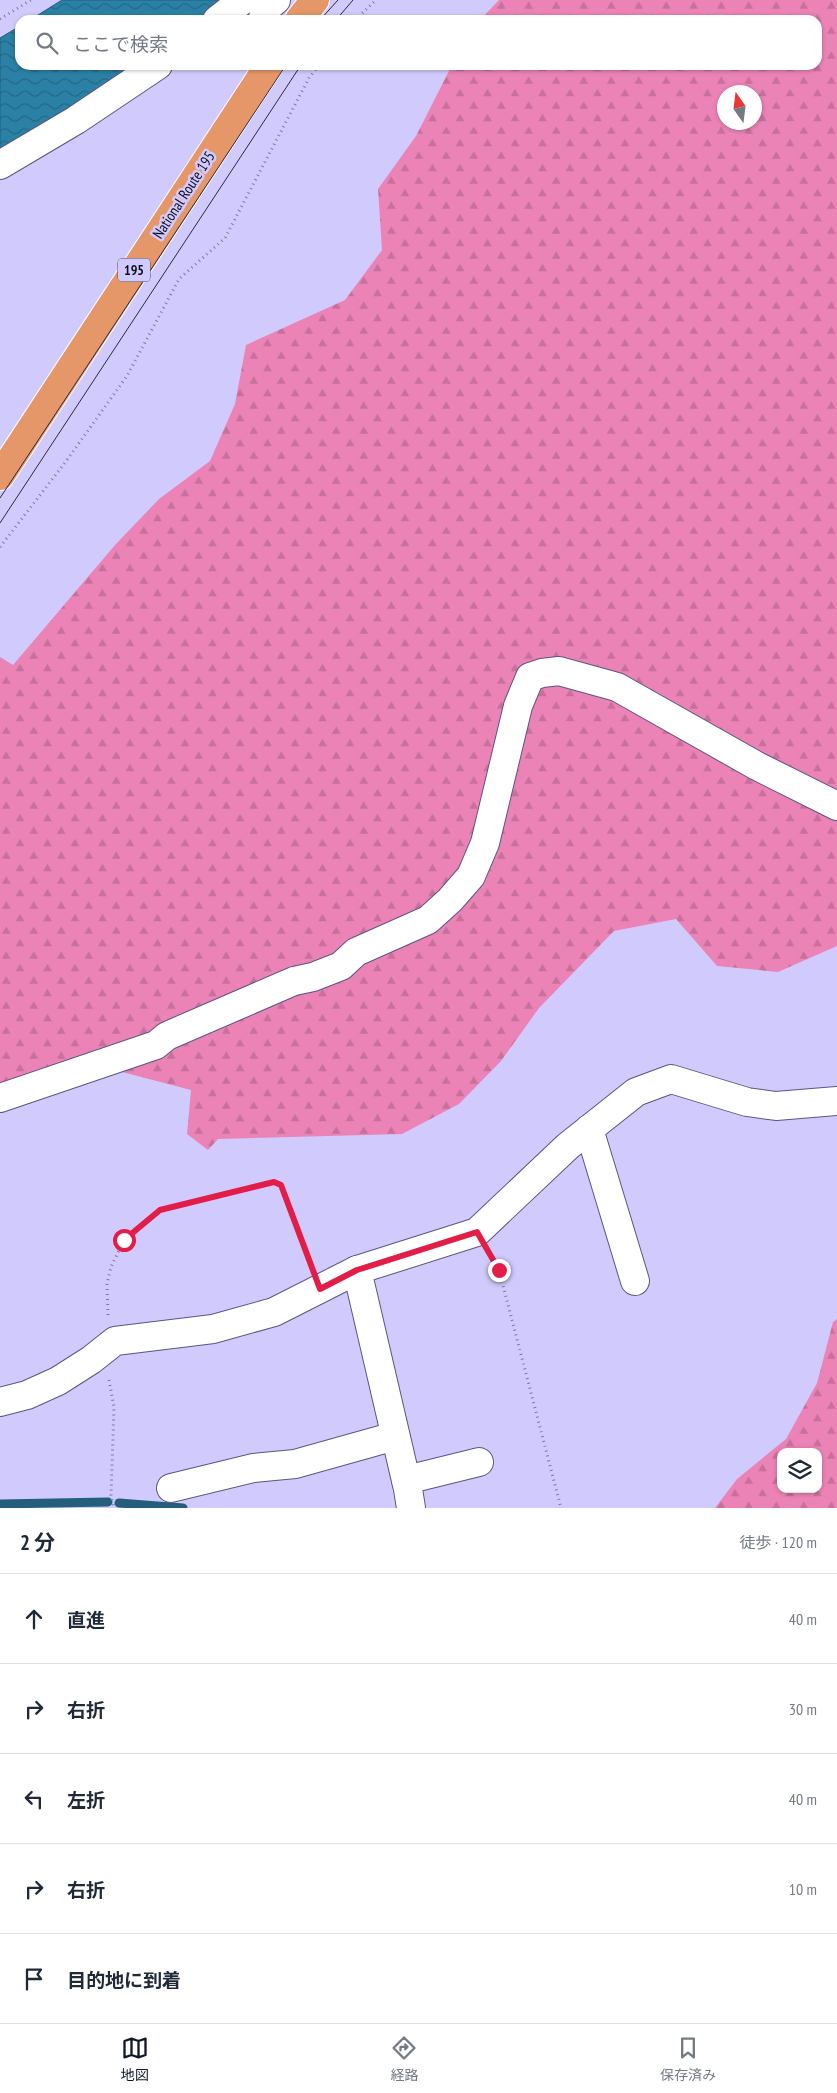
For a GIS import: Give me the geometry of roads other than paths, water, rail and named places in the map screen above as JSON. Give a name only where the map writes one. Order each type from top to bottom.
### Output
[{"type":"highway","points":[[303,15],[315,0]]},
{"type":"highway","name":"National Route 195","points":[[0,476],[266,70]]},
{"type":"street","points":[[224,15],[244,0]]},
{"type":"street","points":[[264,15],[264,10],[276,0]]},
{"type":"street","points":[[0,164],[76,120],[151,70]]},
{"type":"street","points":[[0,1098],[156,1045],[167,1036],[285,984],[313,977],[341,966],[356,952],[428,920],[450,900],[470,876],[485,843],[518,706],[530,677],[559,671],[617,687],[757,766],[837,806]]},
{"type":"street","points":[[0,1402],[27,1395],[58,1381],[91,1360],[106,1346],[120,1340],[213,1329],[274,1312],[357,1270],[477,1232],[568,1146],[589,1129],[636,1092],[671,1079],[747,1102],[776,1106],[837,1101]]},
{"type":"street","points":[[589,1129],[635,1280]]},
{"type":"street","points":[[357,1270],[411,1508]]},
{"type":"street","points":[[171,1488],[253,1468],[295,1464],[395,1436]]},
{"type":"street","points":[[406,1480],[479,1462]]},
{"type":"water","points":[[62,0],[224,0],[204,15],[38,15]]},
{"type":"water","points":[[15,29],[15,70],[130,70],[0,153],[0,38]]},
{"type":"waterway","points":[[0,1504],[108,1502]]},
{"type":"waterway","points":[[119,1503],[183,1508]]},
{"type":"tram line","points":[[324,15],[338,0]]},
{"type":"tram line","points":[[340,15],[353,0]]},
{"type":"tram line","points":[[0,498],[283,70]]},
{"type":"tram line","points":[[0,523],[298,70]]}]
